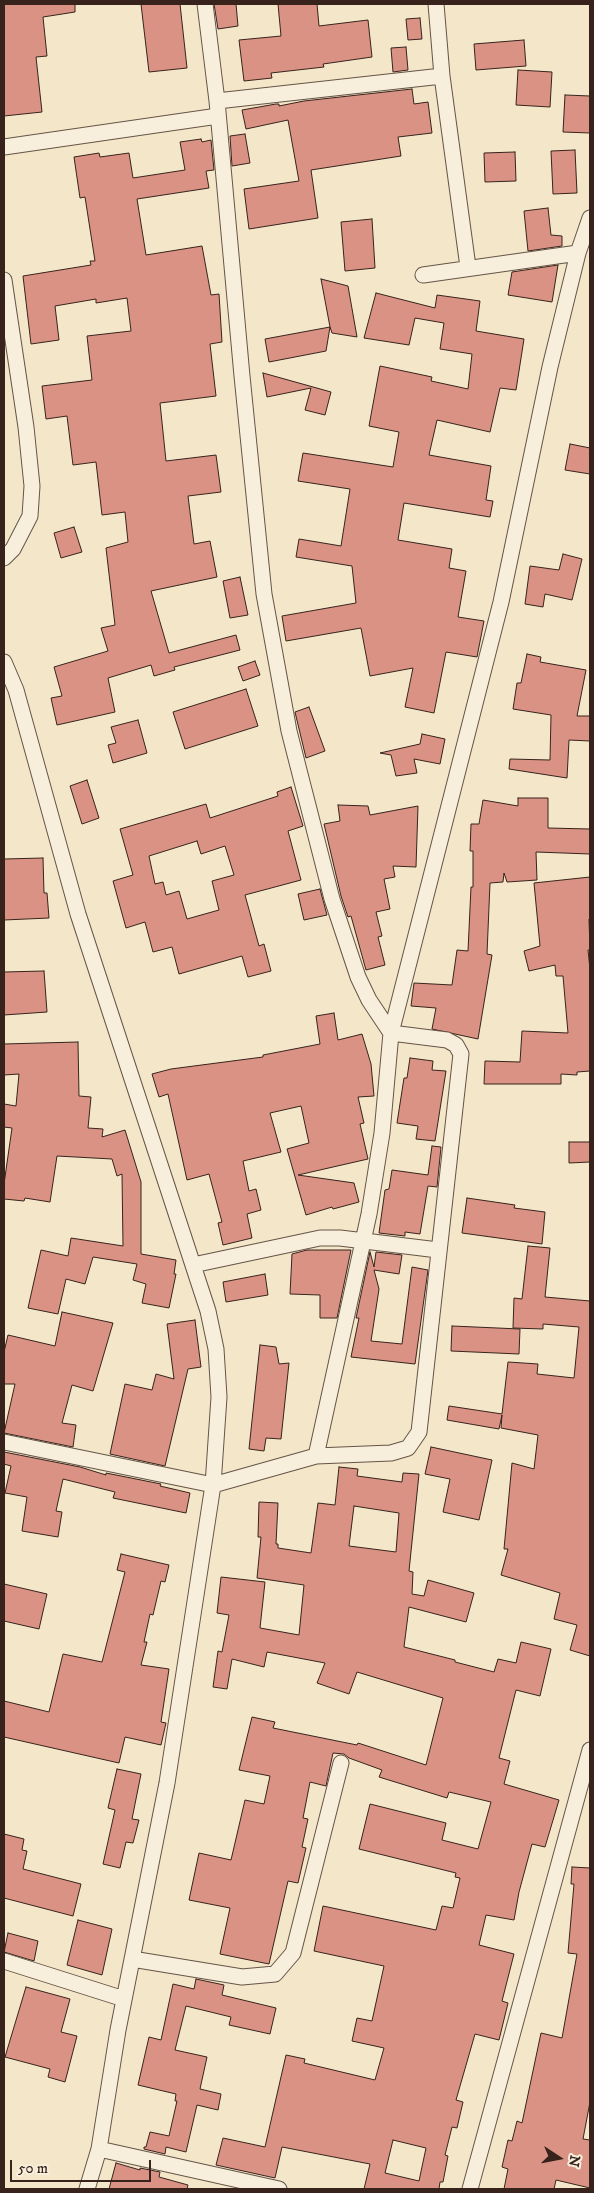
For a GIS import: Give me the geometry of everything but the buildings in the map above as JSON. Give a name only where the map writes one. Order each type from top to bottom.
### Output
[{"type":"street","points":[[4,1442],[214,1485],[316,1456],[391,1453],[408,1448],[419,1432],[461,1054],[456,1045],[446,1040],[391,1033],[369,1000],[358,977],[332,899],[289,731],[264,594],[218,109],[205,4]]},
{"type":"street","points":[[436,4],[442,76],[468,267]]},
{"type":"street","points":[[4,147],[218,109],[442,76]]},
{"type":"street","points":[[316,1456],[364,1241],[382,1133],[391,1033],[499,611],[550,367],[578,253],[590,218]]},
{"type":"street","points":[[423,275],[468,267],[578,253]]},
{"type":"street","points":[[4,280],[26,427],[32,486],[30,516],[13,549],[4,558]]},
{"type":"street","points":[[4,662],[16,690],[78,914],[208,1311],[216,1349],[219,1397],[214,1485],[167,1783],[124,2000],[99,2149],[87,2189]]},
{"type":"street","points":[[193,1265],[320,1238],[340,1238],[438,1250]]},
{"type":"street","points":[[470,2189],[590,1750]]},
{"type":"street","points":[[132,1959],[242,1977],[275,1974],[293,1953],[341,1763]]},
{"type":"street","points":[[4,1961],[124,2000]]},
{"type":"street","points":[[99,2149],[279,2189]]}]
